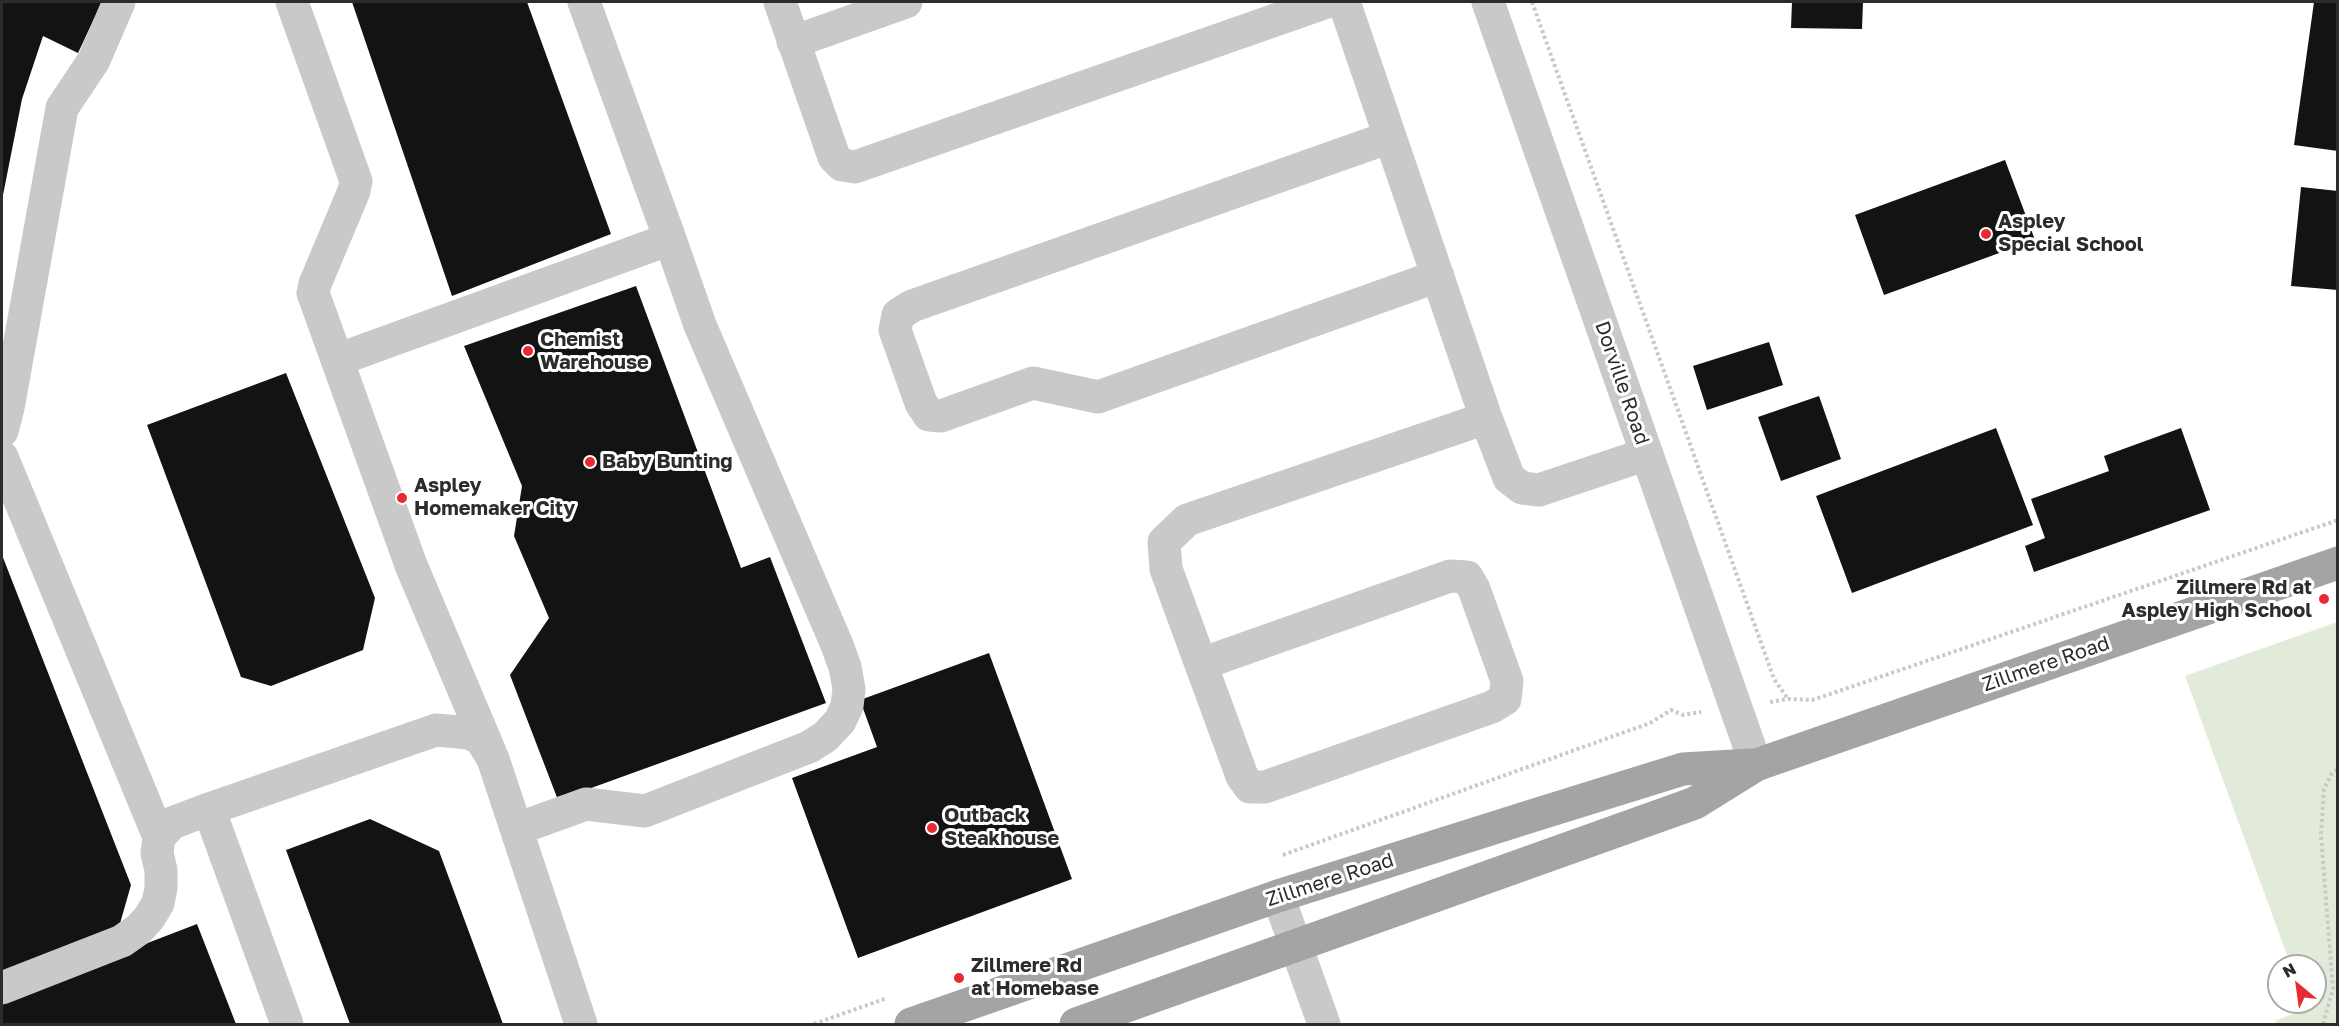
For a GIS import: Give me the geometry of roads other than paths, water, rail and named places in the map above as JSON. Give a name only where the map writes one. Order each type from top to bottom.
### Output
[{"type":"main road","name":"Zillmere Road","points":[[1076,1024],[1695,803],[1755,765],[2337,563]]},
{"type":"main road","name":"Zillmere Road","points":[[911,1024],[1278,896],[1683,770],[1755,765]]},
{"type":"street","points":[[2,431],[62,108],[94,60],[119,2]]},
{"type":"street","points":[[292,2],[356,180],[354,191],[313,293],[411,565],[493,759],[581,1024]]},
{"type":"street","points":[[517,829],[586,804],[645,811],[809,747],[825,737],[840,721],[847,706],[849,689],[845,667],[837,645],[700,325],[584,2]]},
{"type":"street","points":[[780,2],[834,157],[842,165],[855,167],[1327,2]]},
{"type":"street","points":[[793,42],[906,2]]},
{"type":"street","points":[[1344,2],[1486,418],[1509,478],[1522,488],[1539,490],[1647,454]]},
{"type":"street","name":"Dorville Road","points":[[1488,2],[1755,765]]},
{"type":"street","points":[[1390,136],[912,306],[897,315],[896,330],[910,372],[921,403],[929,415],[941,416],[1033,383],[1098,397],[1438,276]]},
{"type":"street","points":[[337,360],[670,239]]},
{"type":"street","points":[[1201,664],[1450,576],[1467,578],[1474,589],[1507,681],[1505,699],[1492,707],[1265,787],[1250,787],[1242,776],[1166,569],[1164,542],[1187,520],[1486,418]]},
{"type":"street","points":[[2,457],[159,837],[157,853],[161,870],[158,903],[139,929],[122,941],[2,988]]},
{"type":"street","points":[[159,837],[172,823],[436,730],[470,733],[481,739],[493,759]]},
{"type":"street","points":[[209,809],[287,1024]]},
{"type":"street","points":[[1278,896],[1324,1024]]},
{"type":"place","name":"Aspley Special School","points":[[1986,234]]},
{"type":"place","name":"Chemist Warehouse","points":[[528,351]]},
{"type":"place","name":"Baby Bunting","points":[[590,462]]},
{"type":"place","name":"Aspley Homemaker City","points":[[402,498]]},
{"type":"place","name":"Zillmere Rd at Aspley High School","points":[[2324,599]]},
{"type":"place","name":"Outback Steakhouse","points":[[932,828]]},
{"type":"place","name":"Zillmere Rd at Homebase","points":[[959,978]]}]
